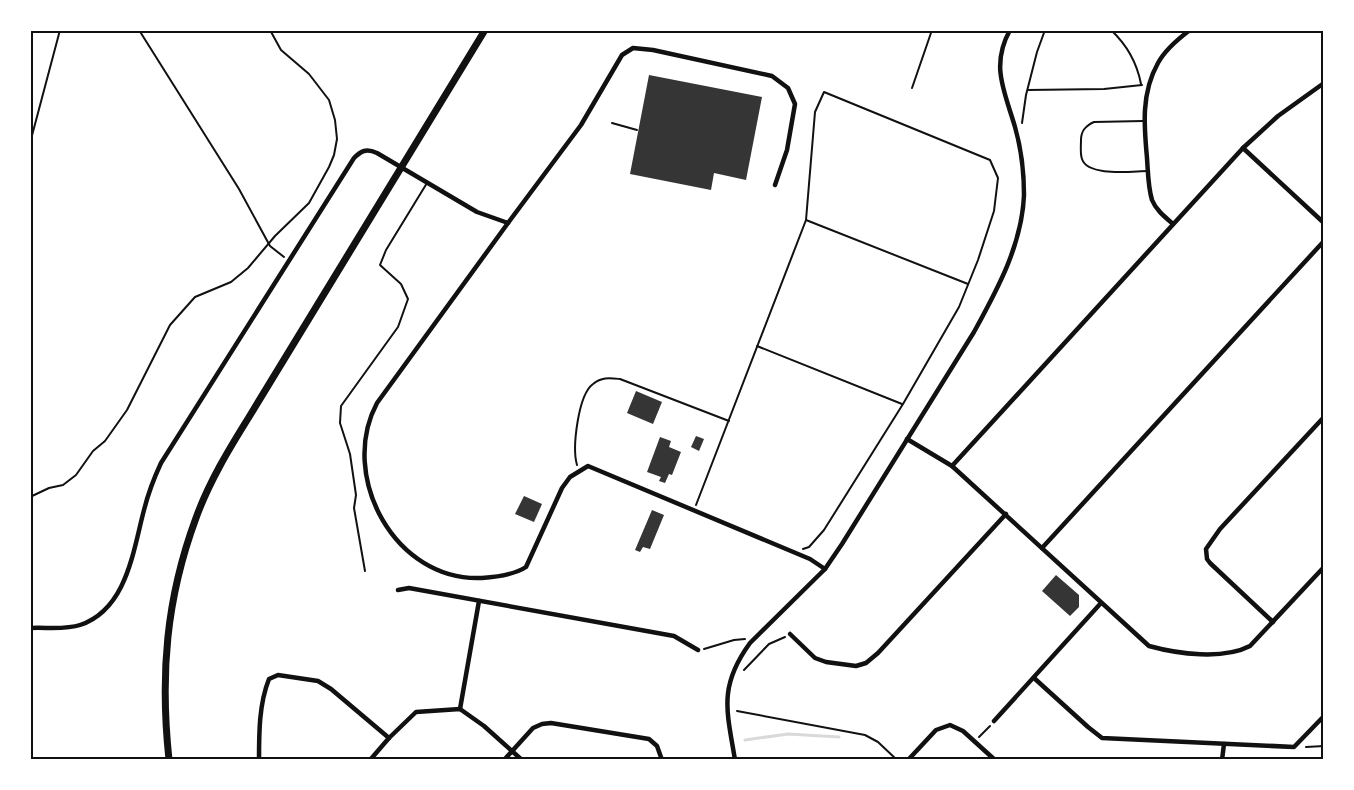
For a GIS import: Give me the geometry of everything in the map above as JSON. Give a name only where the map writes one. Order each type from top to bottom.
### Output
[{"type":"main road","points":[[169,760],[164,714],[166,649],[180,569],[196,517],[218,468],[485,30]]},
{"type":"street","points":[[735,760],[728,716],[730,675],[750,643],[825,569],[974,332],[993,297],[1013,251],[1024,196],[1023,174],[1015,128],[1000,78],[999,61],[1010,30]]},
{"type":"street","points":[[1173,224],[1160,213],[1152,200],[1144,121],[1148,87],[1158,62],[1190,30]]},
{"type":"street","points":[[775,185],[787,150],[795,105],[788,88],[772,76],[653,50],[633,48],[622,55],[581,125],[377,403],[364,435],[364,466],[374,507],[387,529],[428,565],[451,574],[489,578],[519,571],[526,567],[562,488],[578,470],[588,466],[810,559],[825,569]]},
{"type":"street","points":[[952,466],[1244,148],[1278,116],[1324,83]]},
{"type":"street","points":[[1244,148],[1324,223]]},
{"type":"street","points":[[30,628],[78,626],[104,611],[117,595],[128,572],[152,483],[161,463],[358,153],[372,150],[477,212],[508,223]]},
{"type":"street","points":[[1042,548],[1324,241]]},
{"type":"street","points":[[1273,622],[1210,563],[1206,549],[1210,540],[1324,417]]},
{"type":"street","points":[[908,439],[952,466],[1149,646],[1167,651],[1222,654],[1239,652],[1250,646],[1324,567]]},
{"type":"street","points":[[790,634],[815,658],[842,665],[856,666],[866,663],[878,653],[1006,514]]},
{"type":"street","points":[[398,590],[409,588],[674,636],[698,650]]},
{"type":"street","points":[[460,709],[479,601]]},
{"type":"street","points":[[994,721],[1101,603]]},
{"type":"street","points":[[259,760],[260,725],[265,690],[269,679],[278,675],[318,681],[331,689],[389,738]]},
{"type":"street","points":[[1034,678],[1102,738],[1294,747],[1324,716]]},
{"type":"street","points":[[370,760],[416,712],[460,709],[484,726],[522,760]]},
{"type":"street","points":[[504,760],[533,728],[551,723],[649,740],[657,746],[662,760]]},
{"type":"street","points":[[908,760],[936,730],[943,726],[955,727],[995,760]]},
{"type":"street","points":[[1222,760],[1224,744]]},
{"type":"lane","points":[[912,88],[932,30]]},
{"type":"lane","points":[[1144,121],[1089,124],[1082,133],[1081,149],[1082,159],[1086,165],[1095,170],[1148,171]]},
{"type":"lane","points":[[365,571],[354,508],[356,495],[350,454],[340,423],[341,406],[398,327],[408,299],[401,284],[380,266],[386,250],[427,182]]},
{"type":"path","points":[[30,33],[33,30]]},
{"type":"path","points":[[30,143],[60,30]]},
{"type":"path","points":[[139,30],[269,243],[289,261]]},
{"type":"path","points":[[30,497],[63,485],[76,475],[93,451],[105,441],[127,410],[170,326],[195,297],[240,276],[309,203],[329,167],[337,139],[332,110],[325,95],[309,74],[281,50],[270,30]]},
{"type":"path","points":[[1015,128],[1023,122],[1037,52],[1045,30]]},
{"type":"path","points":[[1028,90],[1104,89],[1141,84],[1129,51],[1111,30]]},
{"type":"path","points":[[694,510],[806,220],[815,112],[824,92],[990,160],[998,178],[994,211],[959,307],[903,404],[824,530],[809,546],[795,553]]},
{"type":"path","points":[[612,123],[637,130]]},
{"type":"path","points":[[806,220],[969,284]]},
{"type":"path","points":[[757,346],[903,404]]},
{"type":"path","points":[[578,470],[575,457],[575,433],[583,403],[590,385],[604,378],[620,379],[729,421]]},
{"type":"path","points":[[738,676],[769,644],[790,634]]},
{"type":"path","points":[[698,650],[734,639],[745,639]]},
{"type":"path","points":[[755,648],[761,653]]},
{"type":"path","points":[[737,711],[865,735],[878,742],[897,760]]},
{"type":"path","points":[[975,742],[994,721]]},
{"type":"path","points":[[1294,747],[1324,746]]},
{"type":"building","points":[[649,75],[762,97],[746,180],[714,173],[711,190],[630,174]]},
{"type":"building","points":[[636,391],[662,402],[653,424],[627,413]]},
{"type":"building","points":[[696,436],[704,439],[699,451],[691,447]]},
{"type":"building","points":[[660,437],[671,441],[669,447],[681,452],[672,475],[669,474],[665,483],[659,481],[661,477],[647,472]]},
{"type":"building","points":[[524,496],[542,504],[534,522],[515,514]]},
{"type":"building","points":[[652,510],[664,515],[650,549],[643,547],[640,552],[635,550]]},
{"type":"building","points":[[1056,575],[1079,595],[1079,607],[1070,616],[1042,591]]},
{"type":"waterway","points":[[745,740],[788,734],[839,737]]}]
